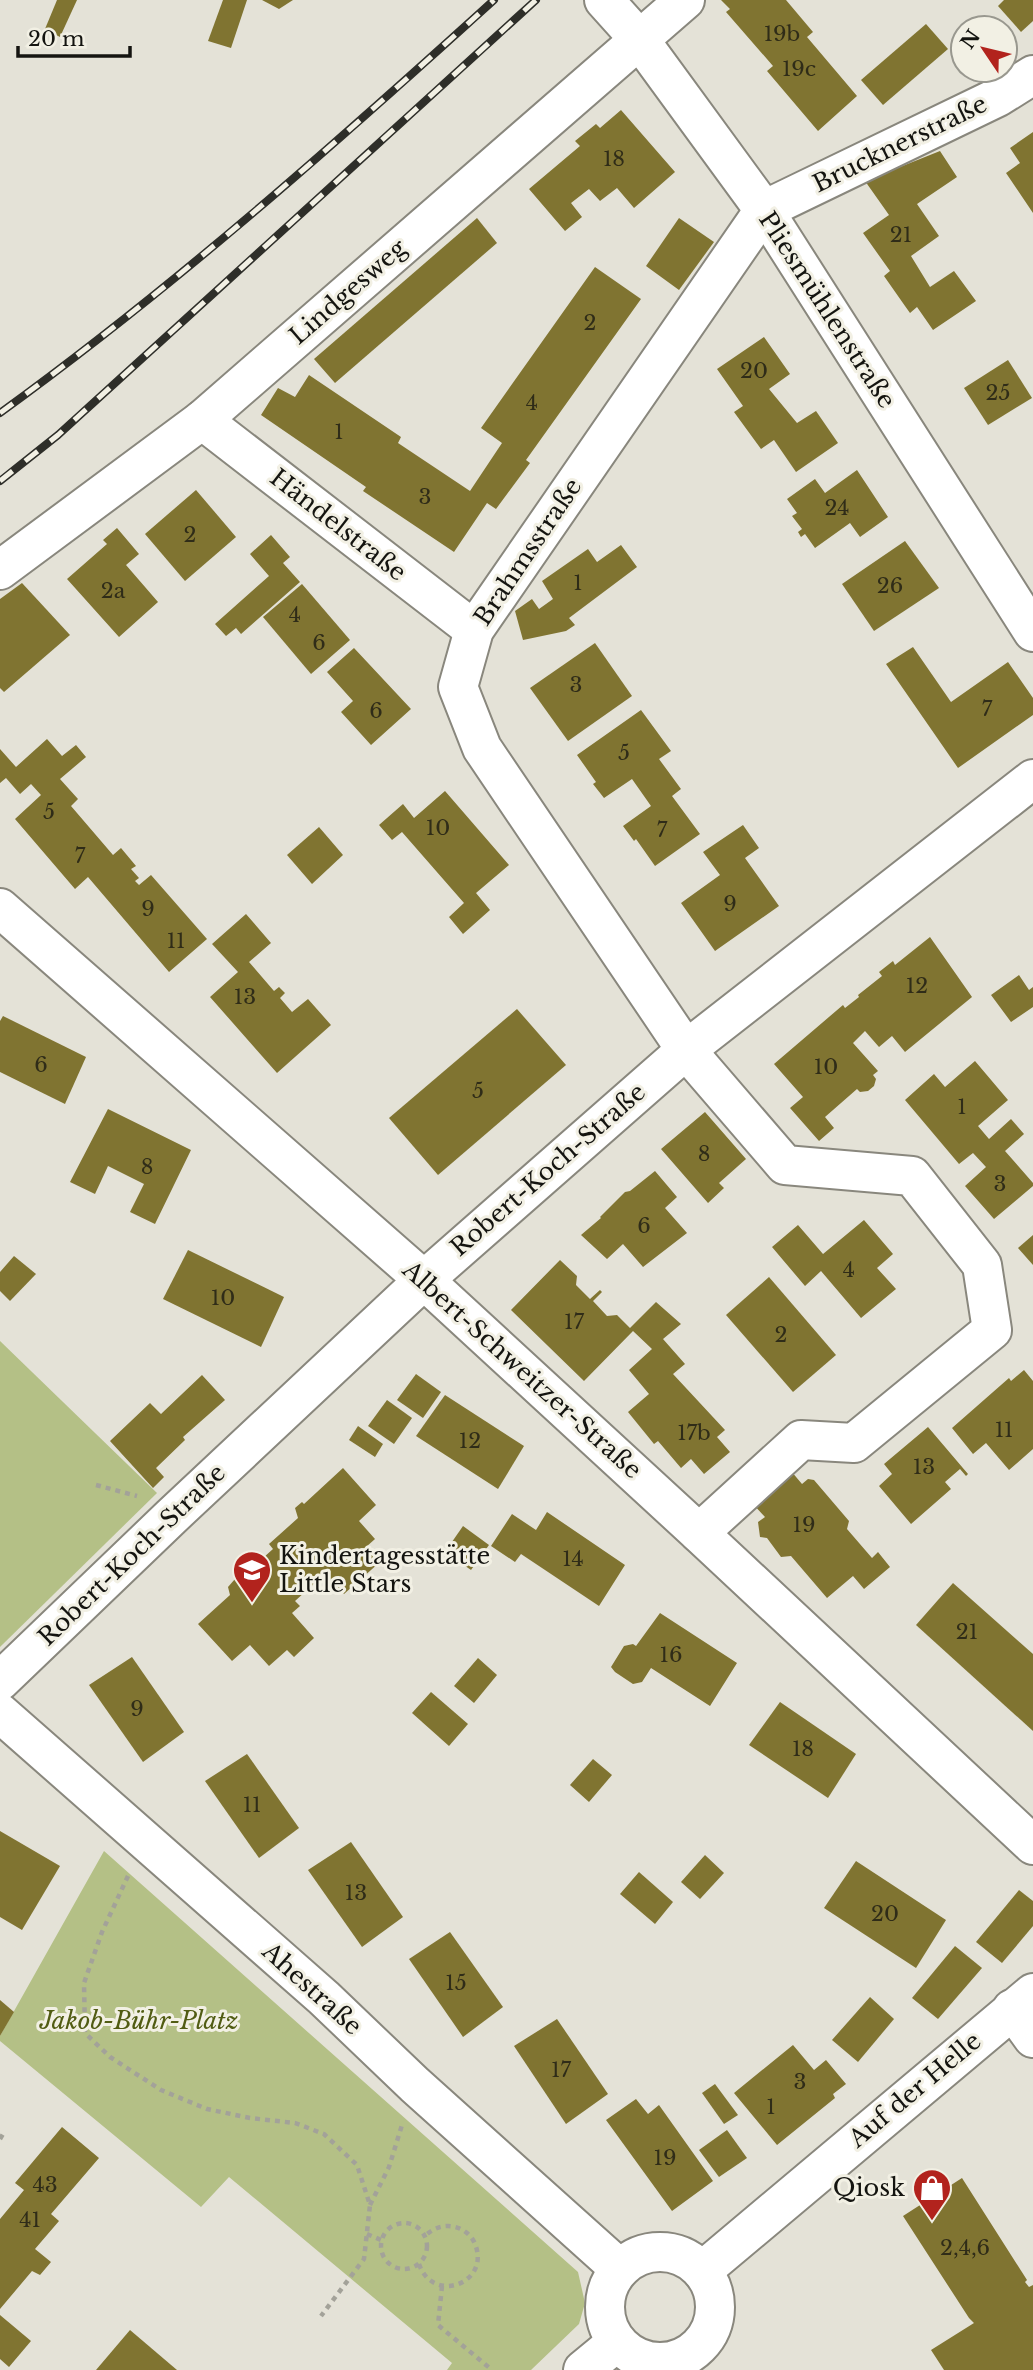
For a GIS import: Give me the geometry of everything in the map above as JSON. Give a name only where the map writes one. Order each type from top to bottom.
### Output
[{"type":"street","name":"Pliesmühlenstraße","points":[[604,0],[639,38],[764,210],[1033,632]]},
{"type":"street","name":"Lindgesweg","points":[[0,570],[202,420],[685,0]]},
{"type":"street","name":"Brucknerstraße","points":[[764,210],[998,97],[1033,75]]},
{"type":"street","name":"Brahmsstraße","points":[[699,1533],[801,1440],[854,1443],[992,1330],[982,1265],[912,1176],[785,1165],[685,1050],[482,748],[458,687],[474,629],[764,210]]},
{"type":"street","name":"Händelstraße","points":[[202,420],[474,629]]},
{"type":"street","name":"Robert-Koch-Straße","points":[[0,1681],[424,1280],[685,1050],[1033,779]]},
{"type":"street","name":"Albert-Schweitzer-Straße","points":[[0,908],[424,1280],[1033,1845]]},
{"type":"street","name":"Ahestraße","points":[[0,1713],[324,1998],[415,2085],[620,2269]]},
{"type":"street","name":"Auf der Helle","points":[[702,2271],[1026,2013]]},
{"type":"street","points":[[657,2252],[682,2256],[702,2271],[709,2281],[716,2306],[706,2360],[684,2358],[659,2363],[635,2357],[617,2342],[609,2330],[604,2306],[606,2292],[620,2269],[643,2254],[657,2252]]},
{"type":"street","points":[[583,2370],[617,2342]]},
{"type":"path","points":[[145,1841],[102,1932],[84,1983],[85,2033],[110,2057],[161,2090],[207,2109],[250,2118],[295,2123],[324,2134],[357,2165],[370,2206]]},
{"type":"path","points":[[321,2316],[364,2259],[370,2206],[389,2166],[415,2085]]},
{"type":"path","points":[[403,2223],[417,2227],[425,2236],[426,2253],[419,2264],[409,2269],[393,2267],[382,2256],[381,2240],[389,2227],[403,2223]]},
{"type":"path","points":[[419,2264],[425,2276],[442,2286],[463,2283],[476,2267],[477,2248],[473,2239],[458,2227],[439,2227],[425,2236]]},
{"type":"path","points":[[367,2234],[381,2240]]},
{"type":"path","points":[[442,2286],[438,2325],[492,2370]]},
{"type":"green space","points":[[0,1341],[157,1493],[0,1647]]},
{"type":"green space","name":"Jakob-Bühr-Platz","points":[[104,1851],[578,2272],[585,2303],[579,2324],[531,2370],[447,2370],[452,2363],[229,2177],[201,2207],[0,2041],[0,2036]]},
{"type":"building","points":[[57,0],[77,0],[60,37],[45,29]]},
{"type":"building","points":[[223,0],[247,0],[231,48],[208,41]]},
{"type":"building","points":[[262,0],[293,0],[279,9]]},
{"type":"building","points":[[721,0],[786,0],[813,32],[807,37],[857,96],[818,131],[767,71],[773,66],[726,12],[730,9]]},
{"type":"building","points":[[1004,0],[1033,0],[1033,21],[1021,32],[1019,14],[1005,14],[998,6]]},
{"type":"building","points":[[926,24],[948,49],[883,105],[861,80]]},
{"type":"building","points":[[621,110],[675,172],[634,208],[617,188],[600,201],[589,189],[571,203],[582,217],[565,231],[529,189],[580,146],[575,141],[596,124],[600,128]]},
{"type":"building","points":[[1033,132],[1033,213],[1006,173],[1020,163],[1010,148]]},
{"type":"building","points":[[940,151],[957,177],[917,204],[939,236],[911,256],[930,287],[954,271],[976,301],[933,330],[917,307],[910,313],[884,276],[890,271],[863,233],[889,215],[865,181]]},
{"type":"building","points":[[477,218],[497,243],[335,383],[314,359]]},
{"type":"building","points":[[679,218],[714,242],[679,290],[646,266]]},
{"type":"building","points":[[595,267],[641,299],[526,460],[530,463],[496,509],[487,503],[454,552],[363,491],[366,487],[261,415],[278,388],[295,397],[309,375],[401,437],[398,443],[470,491],[502,443],[481,428]]},
{"type":"building","points":[[764,337],[790,374],[769,389],[797,423],[816,411],[838,443],[796,472],[774,440],[761,449],[734,412],[743,406],[717,369]]},
{"type":"building","points":[[1008,360],[1032,398],[988,425],[964,388]]},
{"type":"building","points":[[857,470],[888,517],[860,537],[850,523],[815,548],[805,534],[801,537],[798,532],[802,529],[792,516],[797,513],[787,499],[815,479],[825,493]]},
{"type":"building","points":[[196,490],[236,537],[185,581],[145,534]]},
{"type":"building","points":[[117,528],[139,554],[126,565],[158,602],[119,637],[67,579],[107,544],[103,540]]},
{"type":"building","points":[[271,535],[290,557],[283,563],[300,582],[241,634],[236,628],[226,636],[215,624],[269,576],[250,554]]},
{"type":"building","points":[[905,541],[939,588],[874,631],[842,584]]},
{"type":"building","points":[[621,545],[637,567],[569,618],[575,625],[566,631],[523,640],[515,611],[532,599],[539,609],[553,599],[542,581],[588,549],[597,562]]},
{"type":"building","points":[[22,583],[70,635],[4,692],[0,688],[0,599]]},
{"type":"building","points":[[302,584],[350,640],[311,674],[263,617]]},
{"type":"building","points":[[595,643],[632,696],[568,741],[530,688]]},
{"type":"building","points":[[913,647],[951,702],[1008,662],[1033,698],[1033,715],[958,768],[886,664]]},
{"type":"building","points":[[354,648],[411,709],[371,745],[341,712],[353,701],[327,672]]},
{"type":"building","points":[[641,710],[671,751],[659,759],[681,789],[672,796],[700,834],[655,866],[623,826],[651,806],[632,779],[604,798],[577,755]]},
{"type":"building","points":[[47,739],[62,756],[76,745],[86,757],[60,779],[78,799],[71,806],[113,855],[121,848],[136,866],[131,869],[139,878],[135,881],[139,885],[151,875],[207,939],[169,972],[88,877],[75,889],[15,819],[41,795],[31,784],[20,794],[6,778],[0,783],[0,749],[16,767]]},
{"type":"building","points":[[445,791],[509,865],[476,893],[490,910],[463,934],[449,917],[464,903],[402,832],[392,840],[379,825],[403,804],[414,818]]},
{"type":"building","points":[[743,825],[759,848],[745,858],[779,906],[715,951],[681,903],[720,875],[703,852]]},
{"type":"building","points":[[319,827],[343,855],[312,884],[287,855]]},
{"type":"building","points":[[246,914],[271,943],[249,962],[274,991],[279,987],[285,993],[280,998],[292,1012],[308,999],[331,1025],[277,1073],[210,997],[238,972],[212,944]]},
{"type":"building","points":[[930,937],[972,997],[905,1052],[892,1036],[879,1047],[865,1031],[853,1043],[878,1071],[873,1075],[876,1079],[874,1086],[868,1091],[860,1092],[857,1089],[825,1117],[834,1128],[819,1141],[790,1108],[803,1097],[774,1064],[843,1005],[845,1008],[859,997],[858,995],[882,976],[879,972],[893,961],[895,965]]},
{"type":"building","points":[[1019,975],[1029,990],[1033,987],[1033,1007],[1011,1022],[991,995]]},
{"type":"building","points":[[517,1009],[566,1065],[438,1175],[389,1118]]},
{"type":"building","points":[[3,1016],[86,1057],[65,1104],[0,1072],[0,1021]]},
{"type":"building","points":[[975,1061],[1008,1100],[978,1126],[989,1139],[1011,1119],[1024,1134],[1005,1151],[1033,1183],[1033,1186],[994,1219],[965,1186],[986,1167],[973,1153],[959,1164],[905,1100],[934,1074],[945,1087]]},
{"type":"building","points":[[108,1109],[191,1150],[155,1224],[130,1212],[144,1184],[108,1166],[95,1194],[70,1182]]},
{"type":"building","points":[[705,1112],[746,1159],[719,1183],[724,1188],[708,1203],[661,1149]]},
{"type":"building","points":[[655,1171],[677,1197],[665,1208],[687,1233],[643,1267],[623,1244],[607,1259],[581,1235],[625,1192]]},
{"type":"building","points":[[864,1220],[893,1254],[877,1268],[896,1289],[861,1318],[821,1271],[805,1286],[772,1247],[798,1225],[823,1254]]},
{"type":"building","points":[[1033,1235],[1033,1265],[1018,1248]]},
{"type":"building","points":[[188,1250],[284,1297],[261,1347],[163,1299]]},
{"type":"building","points":[[14,1256],[36,1274],[10,1301],[0,1291],[0,1272]]},
{"type":"building","points":[[560,1260],[577,1276],[576,1285],[590,1299],[600,1290],[602,1292],[593,1301],[607,1316],[617,1315],[630,1328],[656,1302],[681,1324],[663,1339],[685,1364],[673,1374],[725,1430],[717,1437],[730,1452],[704,1474],[691,1459],[681,1468],[658,1441],[654,1444],[628,1412],[649,1394],[629,1370],[652,1349],[633,1331],[584,1381],[511,1310]]},
{"type":"building","points":[[769,1277],[836,1355],[793,1392],[726,1315]]},
{"type":"building","points":[[1024,1370],[1033,1381],[1033,1449],[1009,1470],[986,1443],[973,1454],[952,1428],[1009,1378],[1011,1381]]},
{"type":"building","points":[[416,1374],[441,1392],[423,1418],[397,1400]]},
{"type":"building","points":[[202,1375],[225,1400],[183,1437],[185,1440],[156,1468],[164,1477],[153,1488],[110,1441],[150,1403],[161,1414]]},
{"type":"building","points":[[445,1395],[524,1446],[498,1489],[416,1436]]},
{"type":"building","points":[[387,1400],[412,1418],[394,1444],[368,1426]]},
{"type":"building","points":[[358,1426],[383,1444],[375,1457],[349,1440]]},
{"type":"building","points":[[928,1427],[968,1474],[966,1476],[960,1469],[945,1482],[951,1489],[911,1524],[879,1486],[892,1474],[884,1464]]},
{"type":"building","points":[[343,1468],[376,1505],[359,1521],[375,1539],[366,1547],[380,1562],[344,1594],[325,1574],[295,1601],[300,1606],[292,1613],[314,1638],[294,1657],[287,1650],[269,1666],[250,1645],[232,1661],[198,1624],[230,1595],[228,1587],[235,1579],[237,1581],[273,1549],[269,1544],[298,1518],[295,1508],[302,1502],[304,1504]]},
{"type":"building","points":[[791,1471],[802,1484],[808,1479],[814,1480],[849,1521],[847,1529],[872,1558],[878,1552],[890,1567],[864,1589],[853,1576],[827,1598],[791,1556],[781,1557],[767,1538],[760,1537],[758,1522],[765,1517],[753,1504]]},
{"type":"building","points":[[547,1512],[625,1565],[599,1606],[521,1554],[515,1562],[491,1546],[512,1514],[536,1530]]},
{"type":"building","points":[[463,1526],[489,1545],[471,1570],[445,1552]]},
{"type":"building","points":[[953,1583],[1033,1654],[1033,1731],[916,1625]]},
{"type":"building","points":[[660,1613],[737,1663],[710,1706],[651,1668],[642,1682],[633,1684],[611,1667],[624,1646],[636,1646]]},
{"type":"building","points":[[132,1657],[184,1732],[143,1762],[89,1685]]},
{"type":"building","points":[[478,1658],[497,1675],[474,1703],[454,1686]]},
{"type":"building","points":[[431,1692],[468,1724],[449,1746],[412,1713]]},
{"type":"building","points":[[780,1702],[856,1754],[828,1798],[749,1745]]},
{"type":"building","points":[[247,1754],[299,1828],[259,1858],[205,1781]]},
{"type":"building","points":[[593,1759],[612,1775],[589,1802],[570,1785]]},
{"type":"building","points":[[0,1831],[60,1866],[22,1930],[0,1917]]},
{"type":"building","points":[[351,1842],[403,1917],[362,1947],[308,1870]]},
{"type":"building","points":[[705,1855],[724,1873],[700,1899],[681,1882]]},
{"type":"building","points":[[856,1861],[946,1920],[916,1968],[824,1908]]},
{"type":"building","points":[[639,1872],[673,1902],[655,1924],[620,1894]]},
{"type":"building","points":[[1019,1890],[1033,1901],[1033,1926],[1002,1963],[976,1942]]},
{"type":"building","points":[[450,1932],[503,2007],[463,2037],[409,1959]]},
{"type":"building","points":[[955,1946],[982,1968],[938,2019],[912,1998]]},
{"type":"building","points":[[870,1997],[894,2019],[858,2062],[832,2040]]},
{"type":"building","points":[[0,2000],[14,2012],[0,2036]]},
{"type":"building","points":[[557,2019],[608,2094],[566,2124],[514,2046]]},
{"type":"building","points":[[793,2045],[814,2070],[826,2060],[846,2084],[833,2094],[835,2098],[777,2145],[734,2093]]},
{"type":"building","points":[[715,2084],[738,2115],[724,2124],[702,2093]]},
{"type":"building","points":[[636,2099],[648,2114],[659,2105],[713,2181],[672,2211],[606,2120]]},
{"type":"building","points":[[62,2127],[99,2158],[51,2214],[59,2221],[35,2249],[51,2262],[40,2275],[32,2271],[0,2309],[0,2219],[24,2190],[15,2183]]},
{"type":"building","points":[[727,2130],[747,2158],[719,2177],[699,2150]]},
{"type":"building","points":[[962,2178],[1027,2280],[1025,2282],[1029,2287],[1033,2285],[1033,2370],[944,2370],[931,2350],[974,2323],[903,2216]]},
{"type":"building","points":[[0,2315],[31,2341],[9,2367],[0,2359]]},
{"type":"building","points":[[130,2330],[177,2370],[96,2370]]},
{"type":"railway","points":[[0,413],[191,265],[314,161],[494,0]]},
{"type":"railway","points":[[0,481],[58,435],[536,0]]},
{"type":"place","name":"Kindertagesstätte Little Stars","points":[[252,1604]]},
{"type":"place","name":"Qiosk","points":[[932,2222]]}]
